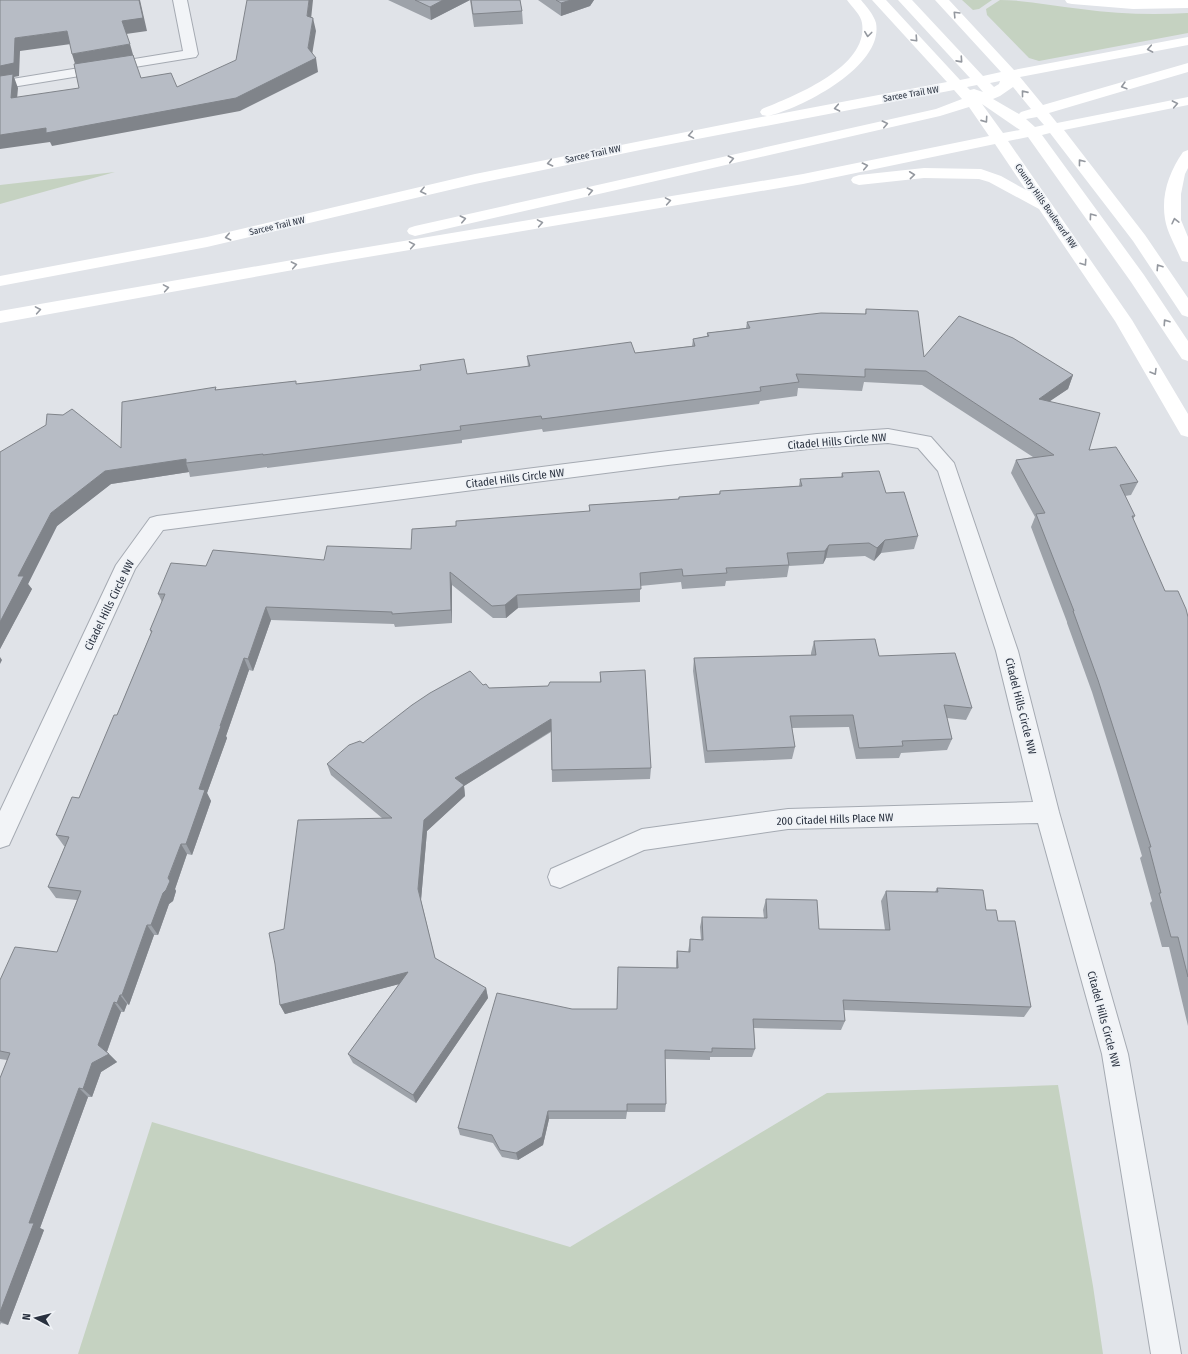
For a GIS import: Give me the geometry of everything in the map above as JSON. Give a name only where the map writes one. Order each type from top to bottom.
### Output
[{"type":"main road","points":[[729,129],[801,97],[850,68],[864,53],[870,35],[869,22],[854,0]]},
{"type":"main road","name":"Country Hills Boulevard NW","points":[[879,0],[958,85],[982,97],[998,139],[1068,238],[1123,320],[1188,430]]},
{"type":"main road","points":[[905,0],[980,81],[982,97]]},
{"type":"main road","points":[[942,0],[998,59],[1009,75],[1027,115],[1032,132],[1138,280],[1188,355]]},
{"type":"main road","points":[[1072,0],[1133,5],[1188,4]]},
{"type":"main road","name":"Sarcee Trail NW","points":[[0,281],[207,242],[475,179],[645,144],[1188,41]]},
{"type":"main road","points":[[998,139],[1010,123],[1027,115],[1188,67]]},
{"type":"main road","points":[[332,258],[420,229],[940,112],[982,97],[1006,86],[1009,75]]},
{"type":"main road","points":[[982,97],[1027,115],[1054,128],[1140,238],[1188,311]]},
{"type":"main road","points":[[0,317],[332,258],[803,179],[1188,101]]},
{"type":"main road","points":[[1188,155],[1177,174],[1173,194],[1173,220],[1188,257]]},
{"type":"main road","points":[[803,179],[851,181],[924,173],[981,174],[995,179],[1045,207]]},
{"type":"street","points":[[0,85],[191,54],[180,0]]},
{"type":"street","name":"Citadel Hills Circle NW","points":[[0,837],[126,566],[158,523],[668,458],[817,441],[888,436],[924,442],[947,468],[1007,651],[1047,812],[1115,1054],[1166,1354]]},
{"type":"street","name":"200 Citadel Hills Place NW","points":[[560,877],[642,840],[788,819],[1047,812]]},
{"type":"green space","points":[[962,0],[992,0],[979,9],[973,10]]},
{"type":"green space","points":[[1000,0],[1030,2],[1094,11],[1121,13],[1188,13],[1188,33],[1039,61],[1029,58],[987,15],[986,9]]},
{"type":"green space","points":[[115,172],[0,204],[0,185]]},
{"type":"green space","points":[[1058,1085],[1093,1286],[1103,1354],[78,1354],[152,1122],[570,1247],[827,1093]]},
{"type":"building","points":[[0,0],[139,0],[143,18],[122,21],[130,44],[72,54],[67,31],[15,38],[14,63],[0,66]]},
{"type":"building","points":[[247,0],[309,0],[307,16],[313,18],[308,48],[316,58],[236,98],[46,133],[46,128],[0,135],[0,76],[13,74],[11,98],[79,88],[74,64],[133,55],[141,78],[171,73],[177,87],[236,60]]},
{"type":"building","points":[[415,0],[443,0],[430,7]]},
{"type":"building","points":[[471,0],[520,0],[522,11],[473,14]]},
{"type":"building","points":[[556,0],[571,0],[561,3]]},
{"type":"building","points":[[866,309],[918,311],[924,357],[959,316],[1013,338],[1073,375],[1039,399],[1100,413],[1089,450],[1116,447],[1138,482],[1120,485],[1135,516],[1132,516],[1165,591],[1178,591],[1188,617],[1188,977],[1178,937],[1171,937],[1159,893],[1161,893],[1149,847],[1151,847],[1098,680],[1074,611],[1036,514],[1045,513],[1016,460],[1054,455],[926,371],[865,369],[865,377],[796,374],[799,382],[760,387],[761,391],[542,419],[541,416],[460,426],[461,430],[263,455],[186,463],[186,459],[105,471],[51,513],[18,576],[24,576],[0,622],[0,452],[46,425],[47,414],[63,415],[72,409],[121,448],[122,402],[216,387],[215,390],[296,381],[296,384],[421,370],[420,365],[464,359],[467,374],[530,366],[527,356],[631,342],[635,353],[695,346],[693,339],[709,336],[707,333],[750,328],[747,322],[821,313],[866,314]]},
{"type":"building","points":[[879,471],[886,493],[904,492],[918,536],[885,540],[877,548],[869,543],[829,545],[825,551],[787,553],[789,565],[726,568],[727,573],[683,576],[682,569],[640,573],[641,589],[517,595],[505,605],[492,606],[450,572],[451,610],[392,614],[392,612],[266,607],[248,659],[244,658],[220,726],[199,789],[205,790],[186,844],[181,844],[168,878],[170,881],[163,893],[151,925],[147,925],[122,995],[120,995],[117,1003],[114,1002],[98,1045],[109,1054],[92,1063],[83,1089],[79,1088],[29,1223],[34,1223],[0,1312],[0,1078],[10,1053],[0,1051],[0,980],[15,947],[57,952],[81,891],[48,887],[69,837],[56,835],[72,797],[79,798],[114,715],[117,715],[152,631],[150,630],[165,594],[158,594],[171,563],[206,566],[213,550],[324,560],[327,546],[411,549],[412,529],[456,526],[456,521],[590,511],[589,505],[679,499],[679,497],[720,494],[720,491],[802,486],[800,479],[843,477],[842,473]]},
{"type":"building","points":[[875,639],[879,656],[955,653],[972,708],[944,705],[952,739],[902,741],[903,746],[859,748],[853,715],[790,716],[795,747],[707,751],[694,658],[816,655],[814,641]]},
{"type":"building","points":[[645,670],[651,768],[552,770],[551,719],[455,778],[464,785],[424,820],[418,889],[435,958],[486,988],[413,1095],[348,1054],[408,972],[280,1005],[275,964],[269,933],[284,929],[298,820],[392,818],[327,764],[349,745],[360,741],[363,743],[412,705],[430,693],[470,671],[483,685],[486,684],[489,688],[548,686],[550,682],[601,682],[600,672]]},
{"type":"building","points":[[937,888],[983,890],[986,910],[996,910],[998,921],[1015,921],[1031,1007],[843,1000],[845,1021],[753,1019],[755,1049],[712,1048],[712,1052],[665,1050],[666,1104],[627,1104],[627,1111],[548,1111],[542,1137],[516,1153],[500,1150],[492,1135],[458,1128],[497,993],[572,1009],[617,1009],[618,967],[678,968],[677,951],[690,952],[690,939],[703,940],[702,917],[767,918],[766,899],[817,900],[819,929],[890,930],[886,891],[938,892]]}]
